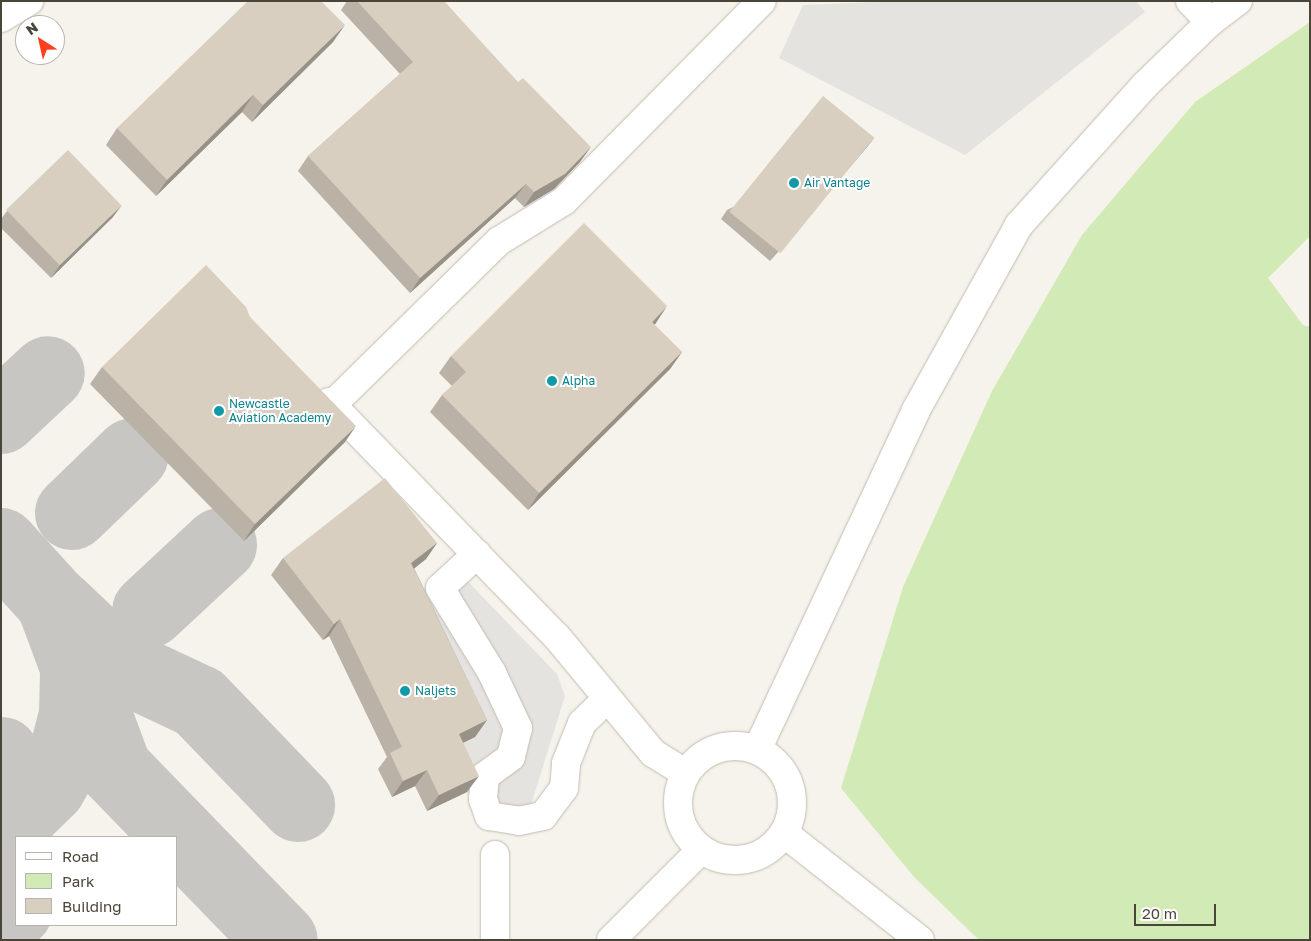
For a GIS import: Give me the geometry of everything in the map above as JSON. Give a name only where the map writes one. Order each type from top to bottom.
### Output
[{"type":"street","points":[[1,18],[29,1]]},
{"type":"street","points":[[332,405],[499,241],[564,201],[762,1]]},
{"type":"street","points":[[1190,1],[1210,22]]},
{"type":"street","points":[[757,750],[916,410],[1019,225],[1144,86],[1210,22],[1238,1]]},
{"type":"street","points":[[311,384],[556,637],[653,753],[685,773]]},
{"type":"street","points":[[477,554],[440,588],[492,673],[518,728],[511,757],[485,776],[483,799],[489,816],[519,821],[543,816],[564,788],[566,763],[582,723],[607,699]]},
{"type":"street","points":[[737,746],[757,750],[774,760],[786,776],[792,795],[791,815],[784,833],[768,850],[746,860],[722,860],[701,850],[686,834],[678,815],[678,794],[685,773],[699,758],[717,748],[737,746]]},
{"type":"street","points":[[784,833],[920,940]]},
{"type":"street","points":[[611,940],[701,850]]},
{"type":"street","points":[[495,855],[495,940]]},
{"type":"green space","points":[[1310,22],[1310,236],[1268,278],[1303,325],[1310,327],[1310,940],[979,940],[914,877],[841,788],[903,587],[992,391],[1082,235],[1195,102]]},
{"type":"shaded area","points":[[901,1],[1136,1],[1145,12],[965,155],[779,58],[803,5]]},
{"type":"shaded area","points":[[452,565],[557,674],[565,696],[531,805],[503,808],[467,792],[446,751],[475,737],[420,591]]},
{"type":"building","points":[[248,1],[321,1],[345,25],[263,105],[253,95],[167,180],[117,128]]},
{"type":"building","points":[[357,1],[444,1],[518,82],[523,78],[591,147],[565,174],[534,192],[526,184],[420,278],[308,156],[413,62]]},
{"type":"building","name":"Air Vantage","points":[[823,96],[874,138],[781,253],[729,212]]},
{"type":"building","points":[[68,150],[121,205],[60,265],[6,210]]},
{"type":"building","name":"Alpha","points":[[584,223],[667,306],[652,322],[682,352],[539,493],[442,395],[466,372],[451,356]]},
{"type":"building","name":"Newcastle Aviation Academy","points":[[206,265],[246,307],[250,317],[356,426],[255,524],[102,367]]},
{"type":"building","points":[[385,478],[437,543],[411,563],[487,720],[459,734],[479,776],[439,795],[427,770],[403,781],[390,753],[402,747],[340,619],[334,624],[283,558]]},
{"type":"taxiway","points":[[1,417],[48,373]]},
{"type":"taxiway","points":[[72,513],[132,455]]},
{"type":"taxiway","points":[[1,545],[53,602],[115,769],[281,940]]},
{"type":"taxiway","points":[[149,611],[220,545]]},
{"type":"taxiway","points":[[58,606],[120,665],[199,702],[298,805]]},
{"type":"taxiway","points":[[1,834],[49,787],[64,761],[76,715],[77,670]]},
{"type":"taxiway","points":[[1,894],[15,909]]},
{"type":"place","name":"Air Vantage","points":[[794,183]]},
{"type":"place","name":"Alpha","points":[[552,381]]},
{"type":"place","name":"Newcastle Aviation Academy","points":[[219,411]]},
{"type":"place","name":"Naljets","points":[[405,691]]}]
